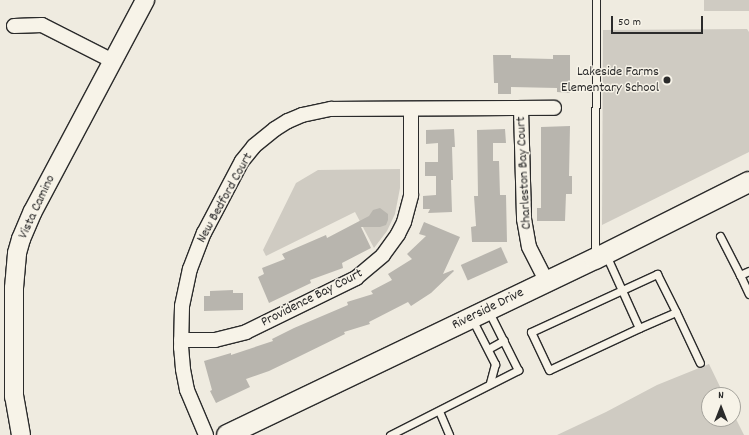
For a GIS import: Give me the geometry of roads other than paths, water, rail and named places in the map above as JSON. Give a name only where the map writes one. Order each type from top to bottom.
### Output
[{"type":"main road","name":"Riverside Drive","points":[[227,435],[600,256],[749,182]]},
{"type":"street","name":"Vista Camino","points":[[20,435],[14,397],[14,288],[18,253],[32,211],[113,61],[144,0]]},
{"type":"street","points":[[14,26],[42,25],[113,61]]},
{"type":"street","name":"Charleston Bay Court","points":[[521,108],[524,219],[529,247],[546,281]]},
{"type":"street","name":"New Bedford Court","points":[[206,435],[187,390],[183,369],[181,340],[182,306],[188,275],[196,250],[242,161],[254,146],[275,129],[288,121],[316,111],[331,109],[554,108]]},
{"type":"street","name":"Providence Bay Court","points":[[181,340],[215,340],[246,332],[356,278],[383,255],[401,228],[411,195],[411,109]]},
{"type":"lane","points":[[596,0],[600,256],[622,290],[639,328]]},
{"type":"lane","points":[[720,236],[749,294]]},
{"type":"lane","points":[[740,275],[749,271]]},
{"type":"lane","points":[[676,312],[549,370],[531,332],[657,274],[676,312],[700,363]]},
{"type":"lane","points":[[390,435],[518,370],[504,340],[479,313]]},
{"type":"lane","points":[[479,313],[488,349],[496,364],[490,383]]},
{"type":"lane","points":[[488,349],[504,340]]},
{"type":"lane","points":[[439,410],[449,435]]},
{"type":"place","name":"Lakeside Farms Elementary School","points":[[667,80]]}]
